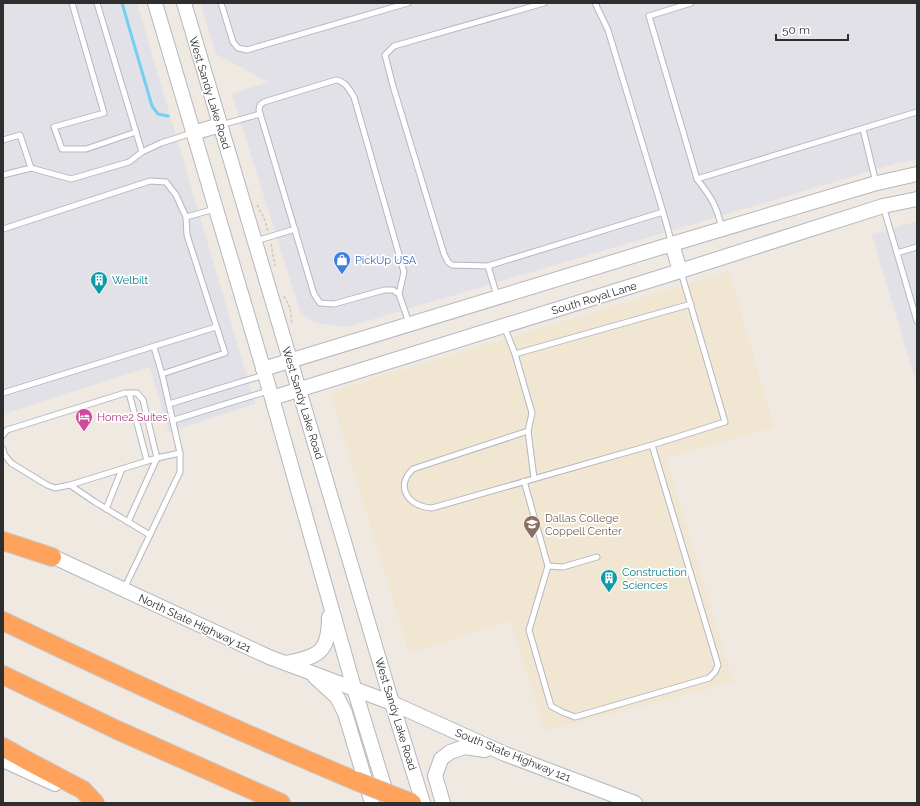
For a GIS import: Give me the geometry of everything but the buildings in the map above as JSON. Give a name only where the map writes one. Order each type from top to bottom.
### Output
[{"type":"highway","points":[[3,541],[52,556]]},
{"type":"highway","points":[[3,621],[243,733],[412,803]]},
{"type":"highway","points":[[3,675],[117,730],[281,803]]},
{"type":"highway","points":[[3,747],[83,790],[96,803]]},
{"type":"main road","points":[[154,3],[271,394],[354,688],[390,803]]},
{"type":"main road","name":"West Sandy Lake Road","points":[[184,3],[423,803]]},
{"type":"main road","points":[[193,133],[220,125]]},
{"type":"main road","points":[[264,372],[291,361],[497,297],[722,229],[876,184],[917,174]]},
{"type":"main road","points":[[876,184],[883,206]]},
{"type":"main road","name":"South Royal Lane","points":[[271,394],[299,389],[680,271],[883,206],[917,199]]},
{"type":"main road","points":[[672,244],[680,271]]},
{"type":"main road","name":"North State Highway 121","points":[[3,533],[269,657],[310,671],[392,703]]},
{"type":"main road","points":[[285,663],[303,660],[318,653],[329,634],[329,600]]},
{"type":"main road","points":[[310,671],[336,697],[345,713],[372,803]]},
{"type":"main road","name":"South State Highway 121","points":[[392,703],[505,754],[635,803]]},
{"type":"main road","points":[[443,803],[436,776],[441,759],[450,752],[465,746],[505,754]]},
{"type":"main road","points":[[3,760],[96,803]]},
{"type":"lane","points":[[72,3],[104,113],[54,127],[62,150],[86,149],[136,132]]},
{"type":"lane","points":[[97,3],[142,152]]},
{"type":"lane","points":[[221,3],[233,42],[238,48],[247,50],[408,3]]},
{"type":"lane","points":[[544,3],[394,46],[385,55],[444,254],[448,262],[452,266],[488,266],[663,212]]},
{"type":"lane","points":[[595,3],[608,30],[672,244]]},
{"type":"lane","points":[[691,3],[650,16],[697,179],[711,197],[718,212],[722,229]]},
{"type":"lane","points":[[399,294],[393,290],[384,290],[334,304],[320,302],[314,294],[260,114],[260,105],[264,102],[336,80],[342,81],[348,87],[354,97],[404,272],[399,294],[410,324]]},
{"type":"lane","points":[[697,179],[917,112]]},
{"type":"lane","points":[[220,125],[260,114]]},
{"type":"lane","points":[[863,129],[876,184]]},
{"type":"lane","points":[[3,175],[31,168],[71,179],[129,162],[142,152],[161,143],[193,133]]},
{"type":"lane","points":[[3,140],[20,135],[31,168]]},
{"type":"lane","points":[[3,230],[150,181],[166,182],[176,195],[186,217],[187,235],[225,353],[162,374]]},
{"type":"lane","points":[[883,206],[917,321]]},
{"type":"lane","points":[[186,217],[216,209]]},
{"type":"lane","points":[[255,241],[295,229]]},
{"type":"lane","points":[[897,253],[917,247]]},
{"type":"lane","points":[[488,266],[497,297]]},
{"type":"lane","points":[[528,431],[413,469],[407,477],[405,490],[407,496],[423,508],[432,508],[652,445],[725,422],[680,271]]},
{"type":"lane","points":[[515,354],[691,304]]},
{"type":"lane","points":[[504,326],[515,354],[532,413],[528,431],[534,478]]},
{"type":"lane","points":[[3,393],[216,327]]},
{"type":"lane","points":[[124,590],[180,472],[180,453],[174,420],[154,347]]},
{"type":"lane","points":[[169,404],[264,372]]},
{"type":"lane","points":[[3,435],[7,430],[125,393],[137,394],[143,400],[157,458],[128,522]]},
{"type":"lane","points":[[129,393],[147,461]]},
{"type":"lane","points":[[174,420],[271,394]]},
{"type":"lane","points":[[524,481],[548,566],[529,630],[551,706],[562,712],[575,716],[708,678],[715,672],[718,665],[652,445]]},
{"type":"lane","points":[[3,449],[4,454],[11,463],[47,485],[55,488],[70,486],[157,458],[180,453]]},
{"type":"lane","points":[[106,509],[122,469]]},
{"type":"lane","points":[[70,486],[150,535]]},
{"type":"lane","points":[[548,566],[563,567],[597,557]]},
{"type":"shaded area","points":[[3,3],[137,3],[255,404],[169,432],[150,367],[3,414]]},
{"type":"shaded area","points":[[200,3],[917,3],[917,160],[898,163],[347,327],[315,323],[300,312],[232,94],[268,82],[216,54]]},
{"type":"shaded area","points":[[917,221],[917,385],[872,235]]},
{"type":"shaded area","name":"Dallas College Coppell Center","points":[[729,271],[774,427],[666,458],[733,682],[545,731],[510,621],[409,653],[330,392]]},
{"type":"waterway","points":[[122,3],[152,106],[158,114],[168,116]]},
{"type":"place","name":"PickUp USA","points":[[342,275]]},
{"type":"place","name":"Welbilt","points":[[99,295]]},
{"type":"place","name":"Home2 Suites","points":[[84,432]]},
{"type":"place","name":"Dallas College Coppell Center","points":[[532,539]]},
{"type":"place","name":"Construction Sciences","points":[[609,593]]}]
